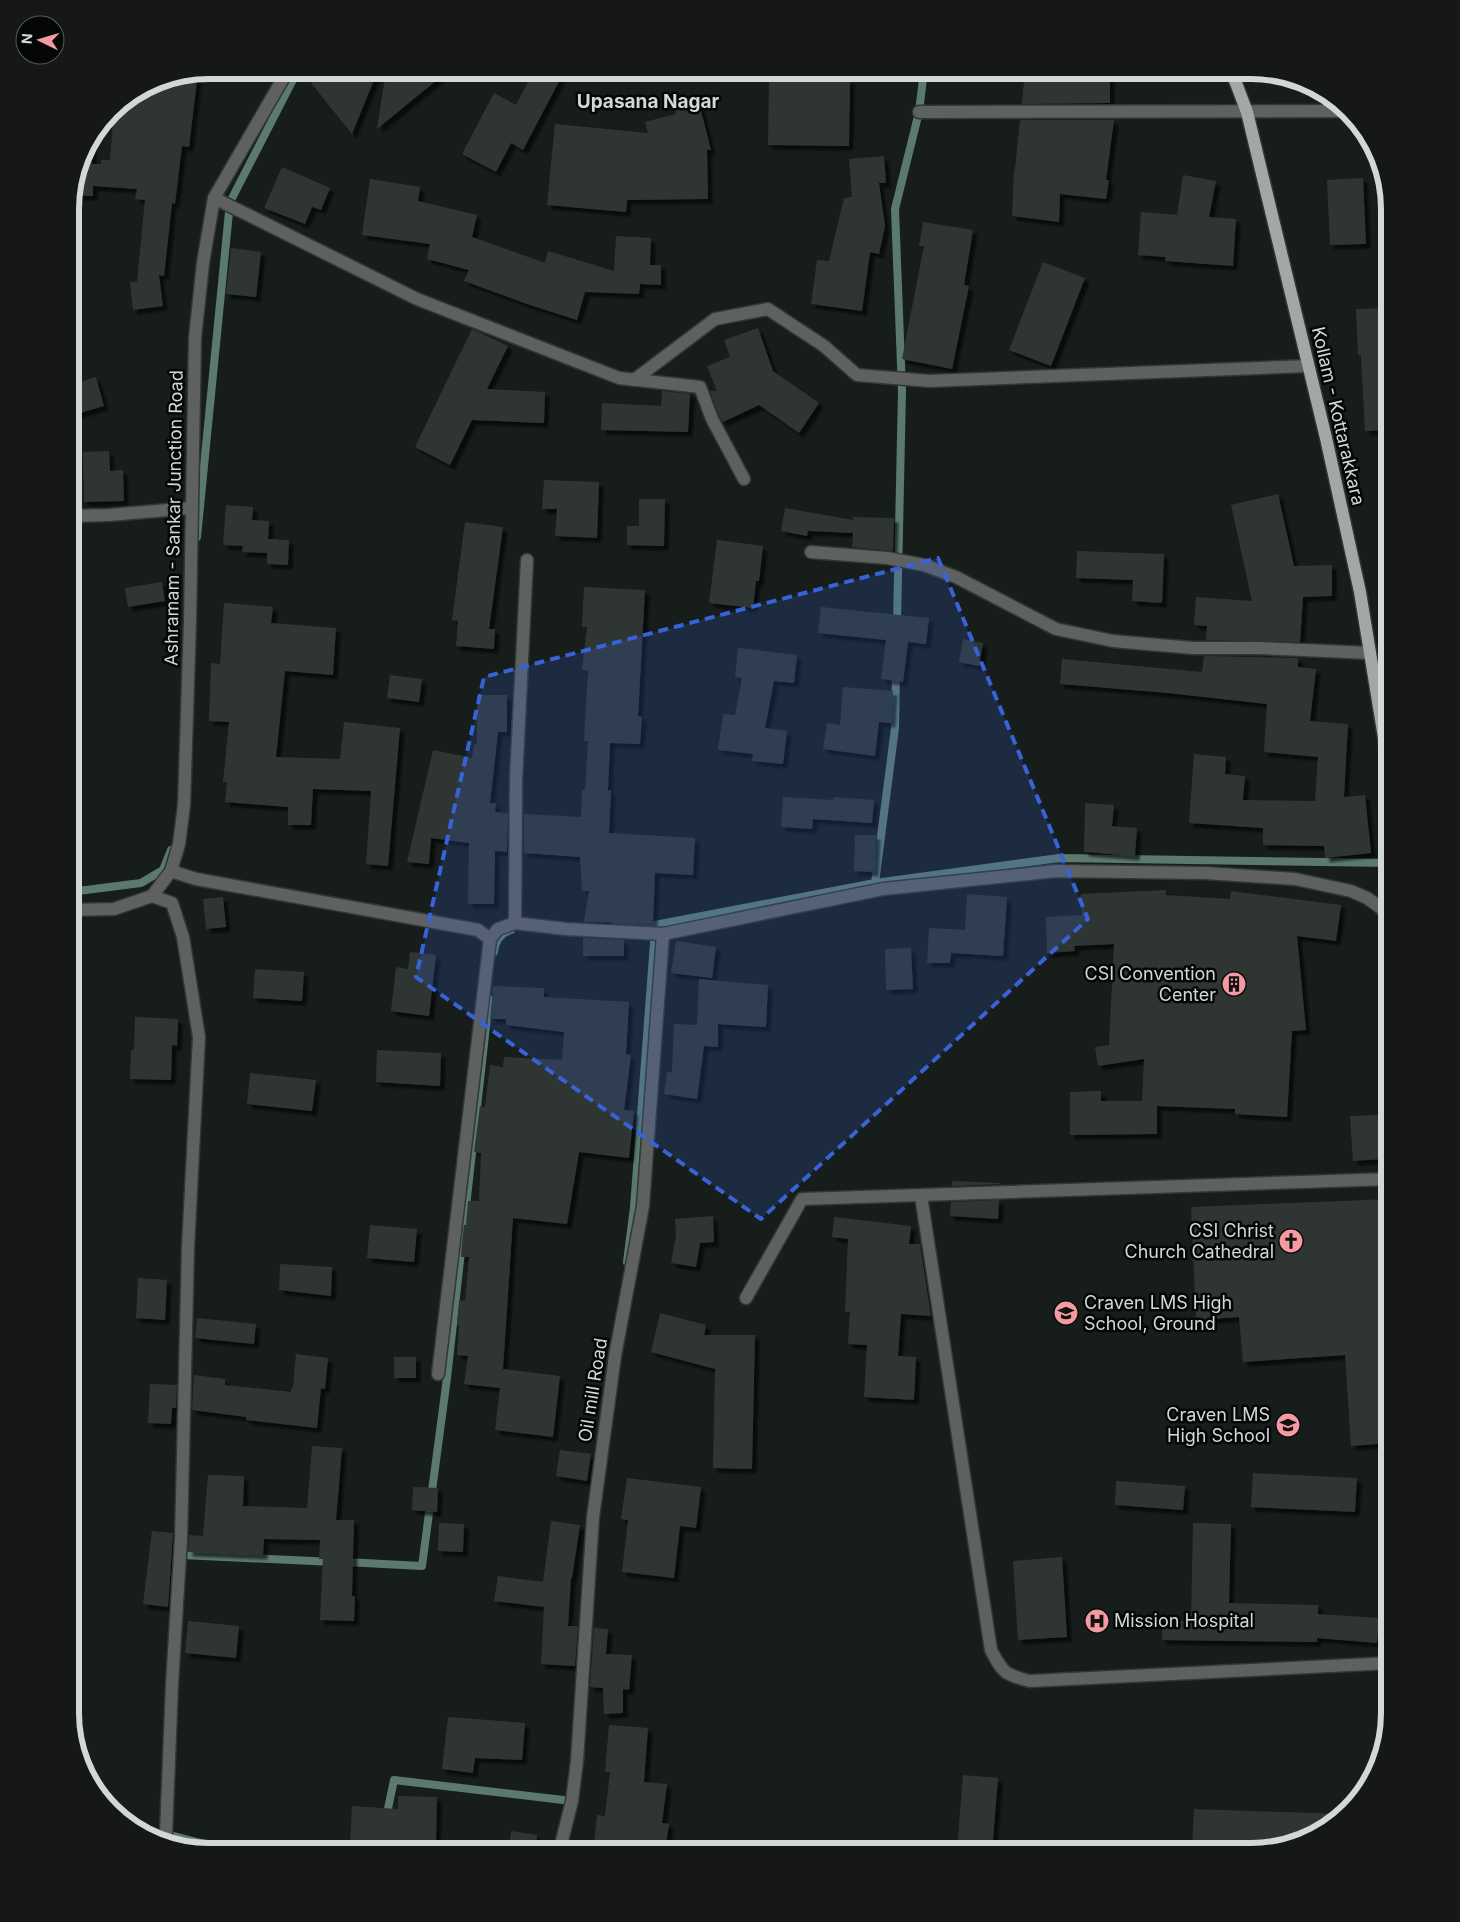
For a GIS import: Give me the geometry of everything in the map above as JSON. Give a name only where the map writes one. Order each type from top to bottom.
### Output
[{"type":"main road","name":"Kollam - Kottarakkara","points":[[1235,79],[1246,112],[1358,582],[1381,720]]},
{"type":"street","name":"Ashramam - Sankar Junction Road","points":[[152,896],[171,871],[180,844],[184,805],[190,621],[195,338],[203,263],[214,198],[283,79]]},
{"type":"street","points":[[918,112],[1336,111]]},
{"type":"street","points":[[214,198],[417,299],[619,378],[700,388],[712,419],[744,479]]},
{"type":"street","points":[[634,380],[714,319],[768,309],[824,346],[857,375],[930,381],[1308,366]]},
{"type":"street","points":[[79,516],[191,508]]},
{"type":"street","points":[[811,552],[887,558],[924,565],[956,577],[1056,629],[1113,641],[1193,648],[1260,648],[1370,653]]},
{"type":"street","points":[[515,923],[516,778],[527,560]]},
{"type":"street","points":[[171,871],[196,879],[478,930],[490,938]]},
{"type":"street","points":[[438,1374],[490,938],[498,929],[515,923],[566,929],[663,934],[883,889],[1056,871],[1206,873],[1295,879],[1350,891],[1367,898],[1381,908]]},
{"type":"street","points":[[79,910],[114,909],[152,896],[172,903],[184,937],[200,1037],[188,1247],[181,1539],[166,1835]]},
{"type":"street","name":"Oil mill Road","points":[[561,1843],[572,1801],[577,1761],[593,1517],[615,1356],[644,1206],[663,934]]},
{"type":"street","points":[[746,1298],[802,1199],[1381,1179]]},
{"type":"street","points":[[921,1196],[991,1650],[1000,1667],[1009,1676],[1030,1681],[1381,1662]]},
{"type":"highlighted area","points":[[938,558],[1088,919],[761,1219],[416,977],[484,677]]},
{"type":"building","points":[[316,79],[374,79],[352,134],[311,83]]},
{"type":"building","points":[[385,79],[438,79],[377,129]]},
{"type":"building","points":[[529,79],[560,79],[523,150],[511,143],[496,172],[462,154],[494,93],[516,105]]},
{"type":"building","points":[[769,79],[850,80],[849,146],[768,145]]},
{"type":"building","points":[[1024,79],[1110,79],[1110,103],[1022,104]]},
{"type":"building","points":[[197,80],[189,147],[182,146],[175,204],[172,203],[164,276],[159,275],[163,306],[133,310],[130,282],[137,282],[145,200],[135,199],[137,189],[93,186],[93,196],[80,196],[83,175],[92,151],[92,164],[101,164],[101,160],[110,160],[113,121],[123,111],[144,96],[159,89],[175,83]]},
{"type":"building","points":[[697,95],[711,150],[707,150],[708,199],[627,200],[626,212],[547,205],[555,124],[648,133],[645,122],[676,114],[673,101]]},
{"type":"building","points":[[1020,120],[1114,120],[1106,180],[1109,180],[1106,199],[1060,194],[1059,222],[1012,216],[1014,169]]},
{"type":"building","points":[[884,156],[886,183],[879,183],[885,226],[879,254],[870,252],[862,311],[811,304],[817,260],[829,261],[844,198],[852,197],[849,159]]},
{"type":"building","points":[[282,167],[330,188],[321,210],[312,207],[305,224],[264,208]]},
{"type":"building","points":[[1183,175],[1216,181],[1209,217],[1236,219],[1233,266],[1165,261],[1165,257],[1138,255],[1141,212],[1177,215]]},
{"type":"building","points":[[1363,178],[1366,244],[1330,245],[1327,180]]},
{"type":"building","points":[[370,179],[420,187],[418,201],[477,215],[472,237],[545,263],[548,251],[614,271],[616,236],[651,238],[650,265],[661,265],[661,285],[640,284],[639,294],[585,292],[577,320],[527,304],[464,281],[469,270],[427,259],[430,244],[362,235]]},
{"type":"building","points":[[923,222],[973,230],[964,285],[969,286],[952,369],[902,359],[924,246],[919,246]]},
{"type":"building","points":[[231,248],[261,252],[256,297],[226,294]]},
{"type":"building","points":[[1043,262],[1085,278],[1051,366],[1009,350]]},
{"type":"building","points":[[1381,308],[1381,430],[1365,431],[1361,355],[1358,355],[1356,309]]},
{"type":"building","points":[[758,328],[773,371],[819,403],[799,433],[759,405],[723,422],[719,416],[710,391],[717,391],[707,366],[730,357],[724,340]]},
{"type":"building","points":[[472,329],[508,346],[487,389],[545,392],[544,423],[472,420],[450,465],[415,447]]},
{"type":"building","points":[[96,377],[104,406],[79,413],[79,382]]},
{"type":"building","points":[[662,391],[690,394],[688,432],[601,430],[602,403],[661,406]]},
{"type":"building","points":[[109,451],[110,471],[123,470],[124,501],[84,502],[83,452]]},
{"type":"building","points":[[544,480],[599,482],[597,538],[555,536],[557,509],[542,509]]},
{"type":"building","points":[[1278,494],[1294,566],[1332,565],[1332,596],[1303,597],[1300,642],[1206,640],[1207,626],[1194,625],[1196,597],[1252,601],[1231,505]]},
{"type":"building","points":[[639,499],[665,499],[664,546],[627,545],[627,526],[639,526]]},
{"type":"building","points":[[226,505],[253,507],[252,520],[269,521],[268,539],[289,540],[288,565],[267,564],[267,553],[242,552],[243,546],[223,545]]},
{"type":"building","points":[[785,508],[853,520],[853,517],[894,518],[893,551],[852,547],[853,533],[808,531],[807,536],[781,531]]},
{"type":"building","points":[[465,522],[503,527],[489,629],[495,629],[494,649],[456,646],[458,621],[452,620]]},
{"type":"building","points":[[717,540],[763,546],[759,581],[756,581],[753,608],[709,603]]},
{"type":"building","points":[[1077,551],[1164,554],[1162,603],[1132,601],[1133,580],[1076,578]]},
{"type":"building","points":[[162,582],[165,601],[128,607],[125,588]]},
{"type":"building","points":[[584,587],[645,590],[638,716],[642,717],[640,744],[610,743],[608,790],[611,790],[609,833],[695,838],[693,875],[655,873],[653,923],[584,922],[589,891],[582,891],[580,857],[524,853],[524,814],[581,817],[582,790],[585,790],[588,741],[584,741],[588,671],[582,670],[587,627],[582,627]]},
{"type":"building","points":[[224,603],[273,607],[271,623],[336,628],[333,675],[285,671],[276,757],[340,759],[344,722],[400,728],[388,866],[366,864],[371,791],[313,789],[311,825],[288,825],[288,807],[225,802],[227,782],[223,782],[229,722],[209,721],[211,663],[220,664]]},
{"type":"building","points":[[821,607],[929,618],[926,644],[908,642],[903,682],[881,679],[886,640],[818,633]]},
{"type":"building","points":[[963,639],[983,643],[979,666],[959,662]]},
{"type":"building","points":[[738,648],[797,655],[794,683],[774,681],[765,728],[787,731],[783,764],[752,761],[753,754],[718,750],[723,714],[735,715],[742,678],[735,677]]},
{"type":"building","points":[[1204,656],[1298,658],[1298,667],[1316,669],[1310,721],[1348,724],[1344,797],[1365,795],[1371,853],[1325,858],[1324,846],[1263,845],[1263,828],[1189,823],[1194,754],[1226,757],[1225,774],[1245,776],[1243,800],[1315,801],[1318,757],[1264,752],[1267,704],[1060,684],[1062,659],[1202,672]]},
{"type":"building","points":[[390,675],[422,679],[419,702],[387,698]]},
{"type":"building","points":[[843,687],[893,691],[891,723],[879,722],[875,756],[823,749],[827,723],[840,725]]},
{"type":"building","points":[[477,695],[507,695],[507,732],[498,732],[490,803],[496,803],[495,812],[508,813],[507,852],[495,851],[494,904],[468,904],[469,843],[431,838],[429,864],[407,862],[433,750],[472,758],[474,744],[477,744]]},
{"type":"building","points":[[783,797],[833,800],[834,797],[874,800],[872,823],[813,819],[812,829],[781,827]]},
{"type":"building","points":[[1085,803],[1114,805],[1112,826],[1137,828],[1135,856],[1084,852]]},
{"type":"building","points":[[855,835],[876,835],[874,872],[854,871]]},
{"type":"building","points":[[1166,890],[1166,895],[1230,899],[1231,891],[1341,905],[1336,941],[1297,936],[1306,1030],[1292,1031],[1287,1117],[1235,1114],[1235,1109],[1157,1106],[1157,1134],[1070,1135],[1070,1092],[1101,1091],[1101,1101],[1142,1101],[1144,1059],[1098,1066],[1095,1047],[1109,1045],[1114,944],[1074,946],[1075,951],[1047,953],[1046,917],[1082,915],[1081,894]]},
{"type":"building","points":[[967,894],[1007,897],[1003,956],[951,953],[950,963],[927,963],[929,928],[965,930]]},
{"type":"building","points":[[223,897],[226,927],[206,929],[203,899]]},
{"type":"building","points":[[583,938],[624,940],[624,956],[583,956]]},
{"type":"building","points":[[676,941],[716,947],[712,978],[671,973]]},
{"type":"building","points":[[911,948],[913,989],[886,990],[885,949]]},
{"type":"building","points":[[410,952],[436,955],[429,1016],[391,1011],[396,967],[408,969]]},
{"type":"building","points":[[255,969],[304,972],[302,1001],[253,998]]},
{"type":"building","points":[[699,979],[768,985],[766,1027],[718,1024],[718,1047],[704,1046],[697,1099],[664,1094],[667,1072],[672,1072],[674,1024],[697,1025]]},
{"type":"building","points":[[493,986],[544,988],[544,997],[629,1002],[626,1054],[631,1055],[624,1110],[634,1111],[629,1158],[579,1152],[567,1224],[513,1218],[503,1369],[560,1376],[553,1437],[495,1430],[500,1388],[464,1384],[468,1356],[457,1355],[459,1300],[465,1301],[469,1257],[461,1257],[462,1242],[468,1201],[479,1201],[481,1153],[474,1152],[480,1106],[485,1107],[490,1065],[503,1067],[504,1057],[562,1060],[564,1032],[506,1025],[506,1019],[490,1019]]},
{"type":"building","points":[[135,1017],[178,1019],[177,1046],[172,1045],[171,1080],[130,1079],[131,1050],[134,1050]]},
{"type":"building","points":[[377,1050],[441,1053],[440,1086],[376,1082]]},
{"type":"building","points":[[250,1073],[316,1080],[312,1111],[247,1104]]},
{"type":"building","points":[[1379,1115],[1381,1159],[1353,1161],[1350,1116]]},
{"type":"building","points":[[952,1181],[1000,1183],[1000,1184],[952,1186]]},
{"type":"building","name":"CSI Christ Church Cathedral","points":[[1381,1199],[1381,1444],[1351,1446],[1345,1355],[1243,1362],[1239,1317],[1196,1320],[1191,1207]]},
{"type":"building","points":[[999,1200],[998,1219],[950,1216],[951,1202]]},
{"type":"building","points":[[713,1216],[714,1242],[700,1243],[696,1267],[671,1263],[676,1236],[675,1219]]},
{"type":"building","points":[[834,1217],[911,1226],[909,1244],[920,1244],[931,1316],[901,1314],[898,1356],[916,1357],[914,1400],[864,1397],[867,1345],[848,1344],[850,1312],[845,1312],[848,1239],[832,1237]]},
{"type":"building","points":[[370,1225],[417,1229],[414,1262],[367,1258]]},
{"type":"building","points":[[280,1264],[332,1267],[331,1296],[279,1290]]},
{"type":"building","points":[[138,1278],[167,1280],[165,1320],[136,1318]]},
{"type":"building","points":[[660,1313],[706,1325],[704,1335],[755,1335],[752,1469],[713,1468],[715,1369],[651,1352]]},
{"type":"building","points":[[197,1318],[256,1324],[254,1344],[195,1338]]},
{"type":"building","points":[[296,1354],[328,1358],[325,1389],[321,1388],[317,1428],[246,1420],[246,1417],[192,1410],[194,1375],[225,1379],[225,1385],[291,1392]]},
{"type":"building","points":[[394,1357],[416,1357],[416,1378],[394,1378]]},
{"type":"building","points":[[150,1384],[177,1385],[176,1408],[172,1408],[171,1424],[148,1423]]},
{"type":"building","points":[[312,1446],[342,1448],[336,1520],[354,1520],[352,1596],[355,1596],[354,1621],[320,1620],[323,1559],[319,1559],[320,1540],[264,1539],[263,1555],[188,1552],[189,1535],[203,1536],[208,1475],[244,1476],[243,1506],[307,1508]]},
{"type":"building","points":[[560,1450],[591,1454],[587,1481],[556,1476]]},
{"type":"building","points":[[1253,1473],[1357,1478],[1355,1512],[1251,1507]]},
{"type":"building","points":[[627,1478],[701,1487],[696,1528],[680,1526],[674,1578],[622,1572],[628,1520],[621,1519]]},
{"type":"building","points":[[1116,1481],[1185,1486],[1183,1510],[1115,1505]]},
{"type":"building","points":[[413,1487],[438,1488],[437,1512],[412,1510]]},
{"type":"building","points":[[551,1521],[580,1525],[571,1578],[568,1626],[578,1626],[575,1666],[541,1664],[544,1607],[494,1601],[498,1576],[543,1582]]},
{"type":"building","points":[[439,1523],[464,1524],[463,1552],[438,1551]]},
{"type":"building","points":[[1193,1523],[1231,1524],[1229,1603],[1318,1605],[1318,1614],[1379,1618],[1377,1643],[1317,1638],[1317,1642],[1162,1640],[1162,1621],[1191,1621]]},
{"type":"building","points":[[152,1531],[173,1533],[168,1607],[143,1604]]},
{"type":"building","points":[[1062,1557],[1067,1637],[1018,1640],[1013,1561]]},
{"type":"building","points":[[188,1621],[239,1626],[236,1658],[185,1653]]},
{"type":"building","points":[[594,1628],[608,1629],[606,1654],[632,1655],[629,1690],[623,1689],[623,1713],[604,1714],[603,1688],[590,1687]]},
{"type":"building","points":[[448,1717],[525,1723],[522,1760],[475,1758],[473,1773],[442,1769]]},
{"type":"building","points":[[609,1725],[648,1728],[644,1782],[667,1784],[662,1823],[669,1824],[666,1843],[594,1843],[597,1815],[605,1816],[610,1772],[605,1772]]},
{"type":"building","points":[[963,1775],[998,1778],[993,1843],[958,1843]]},
{"type":"building","points":[[398,1796],[437,1797],[436,1842],[382,1840],[381,1843],[350,1843],[352,1806],[398,1809]]},
{"type":"building","points":[[1194,1809],[1333,1814],[1309,1830],[1276,1841],[1260,1843],[1192,1843]]},
{"type":"building","points":[[511,1831],[537,1835],[536,1843],[510,1843]]},
{"type":"waterway","points":[[197,537],[230,202],[293,79]]},
{"type":"waterway","points":[[897,623],[902,391],[895,209],[919,112],[923,79]]},
{"type":"waterway","points":[[615,926],[655,925],[875,883],[895,728],[896,672]]},
{"type":"waterway","points":[[79,891],[141,883],[163,870],[171,850]]},
{"type":"waterway","points":[[875,883],[1059,858],[1381,863]]},
{"type":"waterway","points":[[494,952],[499,938],[511,930]]},
{"type":"waterway","points":[[627,1262],[634,1207],[655,930]]},
{"type":"waterway","points":[[345,1562],[422,1566],[447,1378],[489,999]]},
{"type":"waterway","points":[[182,1560],[182,1555],[333,1562]]},
{"type":"waterway","points":[[386,1818],[394,1780],[572,1801],[573,1798]]},
{"type":"waterway","points":[[166,1835],[166,1834],[201,1843]]},
{"type":"waterway","points":[[380,1843],[382,1837]]},
{"type":"place","name":"CSI Convention Center","points":[[1234,984]]},
{"type":"place","name":"CSI Christ Church Cathedral","points":[[1291,1241]]},
{"type":"place","name":"Craven LMS High School, Ground","points":[[1066,1313]]},
{"type":"place","name":"Craven LMS High School","points":[[1288,1425]]},
{"type":"place","name":"Mission Hospital","points":[[1097,1621]]},
{"type":"district","name":"Upasana Nagar","points":[[648,101]]}]
